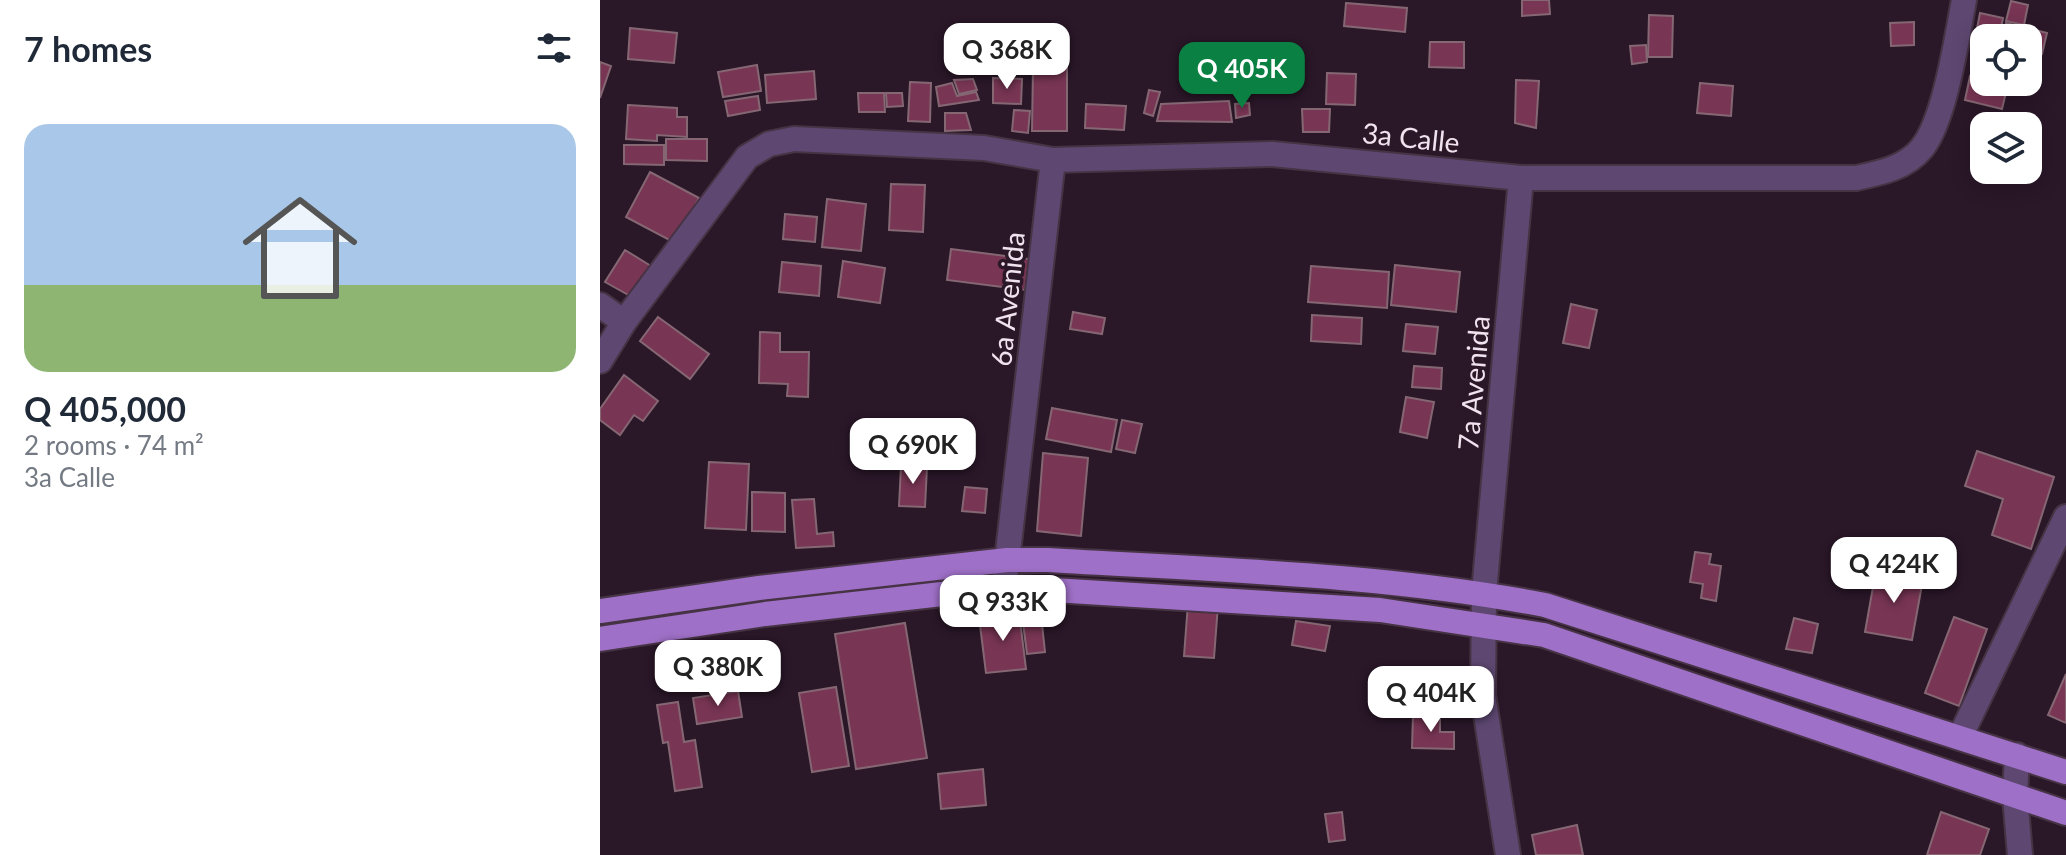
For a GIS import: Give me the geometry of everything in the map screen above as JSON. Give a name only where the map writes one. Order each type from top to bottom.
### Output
[{"type":"main road","points":[[600,611],[759,588],[1007,560],[1363,580],[1484,593],[1545,605],[2066,772]]},
{"type":"main road","points":[[833,581],[836,608]]},
{"type":"main road","points":[[600,639],[765,614],[1004,587],[1380,610],[1544,635],[2066,813]]},
{"type":"main road","points":[[759,588],[765,614]]},
{"type":"main road","points":[[1907,759],[1917,723]]},
{"type":"street","name":"3a Calle","points":[[624,322],[747,157],[769,144],[794,139],[984,148],[1053,160],[1272,154],[1521,178],[1856,178],[1891,171],[1922,148],[1940,113],[1964,0]]},
{"type":"street","name":"6a Avenida","points":[[1004,587],[1053,160]]},
{"type":"street","name":"7a Avenida","points":[[1508,855],[1483,695],[1484,593],[1521,178]]},
{"type":"street","points":[[600,305],[624,322],[600,361]]},
{"type":"street","points":[[1960,737],[2066,517]]},
{"type":"street","points":[[2017,755],[2015,796],[2020,855]]},
{"type":"building","points":[[1522,0],[1549,0],[1550,14],[1522,16]]},
{"type":"building","points":[[2011,1],[2028,5],[2024,24],[2006,21]]},
{"type":"building","points":[[1346,3],[1407,8],[1405,32],[1344,26]]},
{"type":"building","points":[[1980,13],[2003,18],[2002,24],[1978,24]]},
{"type":"building","points":[[1649,15],[1673,16],[1672,57],[1648,57]]},
{"type":"building","points":[[1914,22],[1914,45],[1891,46],[1890,23]]},
{"type":"building","points":[[630,28],[677,33],[674,63],[628,59]]},
{"type":"building","points":[[2042,32],[2047,33],[2042,54]]},
{"type":"building","points":[[1430,42],[1464,42],[1464,68],[1429,67]]},
{"type":"building","points":[[1646,45],[1647,62],[1632,64],[1630,46]]},
{"type":"building","points":[[1294,46],[1295,70],[1265,72],[1263,48]]},
{"type":"building","points":[[600,62],[611,66],[600,98]]},
{"type":"building","points":[[757,65],[761,91],[723,97],[718,72]]},
{"type":"building","points":[[1033,67],[1067,67],[1067,131],[1032,131]]},
{"type":"building","points":[[814,71],[816,99],[767,103],[765,75]]},
{"type":"building","points":[[1327,73],[1356,74],[1355,105],[1326,104]]},
{"type":"building","points":[[1970,76],[1970,96],[2005,96],[2002,109],[1965,100]]},
{"type":"building","points":[[993,78],[1022,79],[1021,104],[993,103]]},
{"type":"building","points":[[973,79],[977,90],[959,94],[954,80]]},
{"type":"building","points":[[1516,80],[1539,81],[1536,128],[1515,123]]},
{"type":"building","points":[[910,82],[931,83],[930,122],[908,121]]},
{"type":"building","points":[[952,83],[957,96],[976,92],[979,100],[939,106],[936,87]]},
{"type":"building","points":[[1700,83],[1733,86],[1731,116],[1697,113]]},
{"type":"building","points":[[1149,90],[1160,92],[1153,116],[1144,113]]},
{"type":"building","points":[[858,93],[884,93],[885,112],[859,112]]},
{"type":"building","points":[[886,93],[902,93],[903,106],[887,107]]},
{"type":"building","points":[[758,96],[760,110],[728,116],[725,101]]},
{"type":"building","points":[[1229,101],[1232,122],[1157,121],[1161,104]]},
{"type":"building","points":[[1249,103],[1250,115],[1236,118],[1235,104]]},
{"type":"building","points":[[1086,104],[1126,106],[1124,130],[1085,128]]},
{"type":"building","points":[[628,105],[677,108],[677,117],[687,117],[687,137],[657,135],[657,141],[626,139]]},
{"type":"building","points":[[1302,109],[1330,109],[1329,132],[1303,132]]},
{"type":"building","points":[[1014,110],[1030,111],[1028,133],[1012,131]]},
{"type":"building","points":[[945,113],[966,113],[971,130],[945,131]]},
{"type":"building","points":[[666,139],[707,139],[707,161],[666,160]]},
{"type":"building","points":[[624,145],[664,145],[664,165],[624,164]]},
{"type":"building","points":[[650,172],[699,198],[675,243],[626,217]]},
{"type":"building","points":[[891,184],[925,185],[923,232],[889,230]]},
{"type":"building","points":[[827,199],[866,204],[861,251],[822,247]]},
{"type":"building","points":[[785,214],[817,217],[815,242],[783,239]]},
{"type":"building","points":[[951,249],[1029,259],[1025,290],[947,280]]},
{"type":"building","points":[[625,250],[651,266],[632,297],[605,282]]},
{"type":"building","points":[[843,261],[885,268],[880,303],[838,297]]},
{"type":"building","points":[[782,262],[821,266],[819,296],[779,292]]},
{"type":"building","points":[[1395,265],[1460,272],[1456,312],[1391,305]]},
{"type":"building","points":[[1311,266],[1389,272],[1387,308],[1308,302]]},
{"type":"building","points":[[1571,304],[1597,310],[1589,348],[1563,343]]},
{"type":"building","points":[[1073,312],[1105,318],[1102,334],[1070,329]]},
{"type":"building","points":[[1312,315],[1362,318],[1361,344],[1311,341]]},
{"type":"building","points":[[658,317],[709,354],[690,379],[640,341]]},
{"type":"building","points":[[1406,324],[1438,327],[1435,354],[1403,351]]},
{"type":"building","points":[[760,332],[780,333],[780,352],[809,352],[808,397],[787,396],[788,384],[759,383]]},
{"type":"building","points":[[1414,366],[1442,368],[1441,389],[1412,387]]},
{"type":"building","points":[[624,375],[658,401],[643,421],[634,415],[620,435],[600,420],[600,409]]},
{"type":"building","points":[[1406,397],[1434,402],[1427,438],[1400,432]]},
{"type":"building","points":[[1052,408],[1117,420],[1111,452],[1046,439]]},
{"type":"building","points":[[1122,420],[1142,424],[1135,453],[1116,449]]},
{"type":"building","points":[[1977,451],[2054,477],[2031,549],[1992,535],[2003,499],[1965,486]]},
{"type":"building","points":[[1043,453],[1088,458],[1081,536],[1037,531]]},
{"type":"building","points":[[709,462],[749,464],[746,530],[705,528]]},
{"type":"building","points":[[901,466],[927,467],[925,507],[899,506]]},
{"type":"building","points":[[965,487],[987,489],[985,513],[962,511]]},
{"type":"building","points":[[752,492],[785,493],[785,532],[752,531]]},
{"type":"building","points":[[814,499],[817,534],[833,532],[834,546],[796,548],[792,500]]},
{"type":"building","points":[[1695,552],[1711,554],[1709,564],[1721,566],[1716,601],[1701,598],[1703,584],[1690,582]]},
{"type":"building","points":[[1876,570],[1923,579],[1912,640],[1865,632]]},
{"type":"building","points":[[1188,603],[1218,605],[1214,658],[1184,656]]},
{"type":"building","points":[[1040,605],[1045,652],[1027,654],[1021,607]]},
{"type":"building","points":[[1019,612],[1026,669],[986,673],[979,617]]},
{"type":"building","points":[[1954,617],[1987,629],[1959,706],[1925,693]]},
{"type":"building","points":[[1794,618],[1818,624],[1812,653],[1786,649]]},
{"type":"building","points":[[1296,621],[1330,626],[1325,651],[1292,645]]},
{"type":"building","points":[[905,623],[927,758],[856,769],[835,634]]},
{"type":"building","points":[[2066,674],[2066,723],[2048,715]]},
{"type":"building","points":[[836,687],[849,766],[812,772],[799,693]]},
{"type":"building","points":[[738,691],[742,717],[697,724],[693,698]]},
{"type":"building","points":[[678,702],[684,742],[695,740],[702,787],[675,791],[668,742],[663,743],[657,705]]},
{"type":"building","points":[[1413,715],[1440,715],[1440,732],[1454,732],[1454,749],[1412,748]]},
{"type":"building","points":[[983,769],[986,805],[941,809],[938,774]]},
{"type":"building","points":[[1342,812],[1345,840],[1329,842],[1325,814]]},
{"type":"building","points":[[1941,812],[1989,829],[1980,855],[1927,855]]},
{"type":"building","points":[[1577,825],[1583,855],[1536,855],[1532,835]]}]
